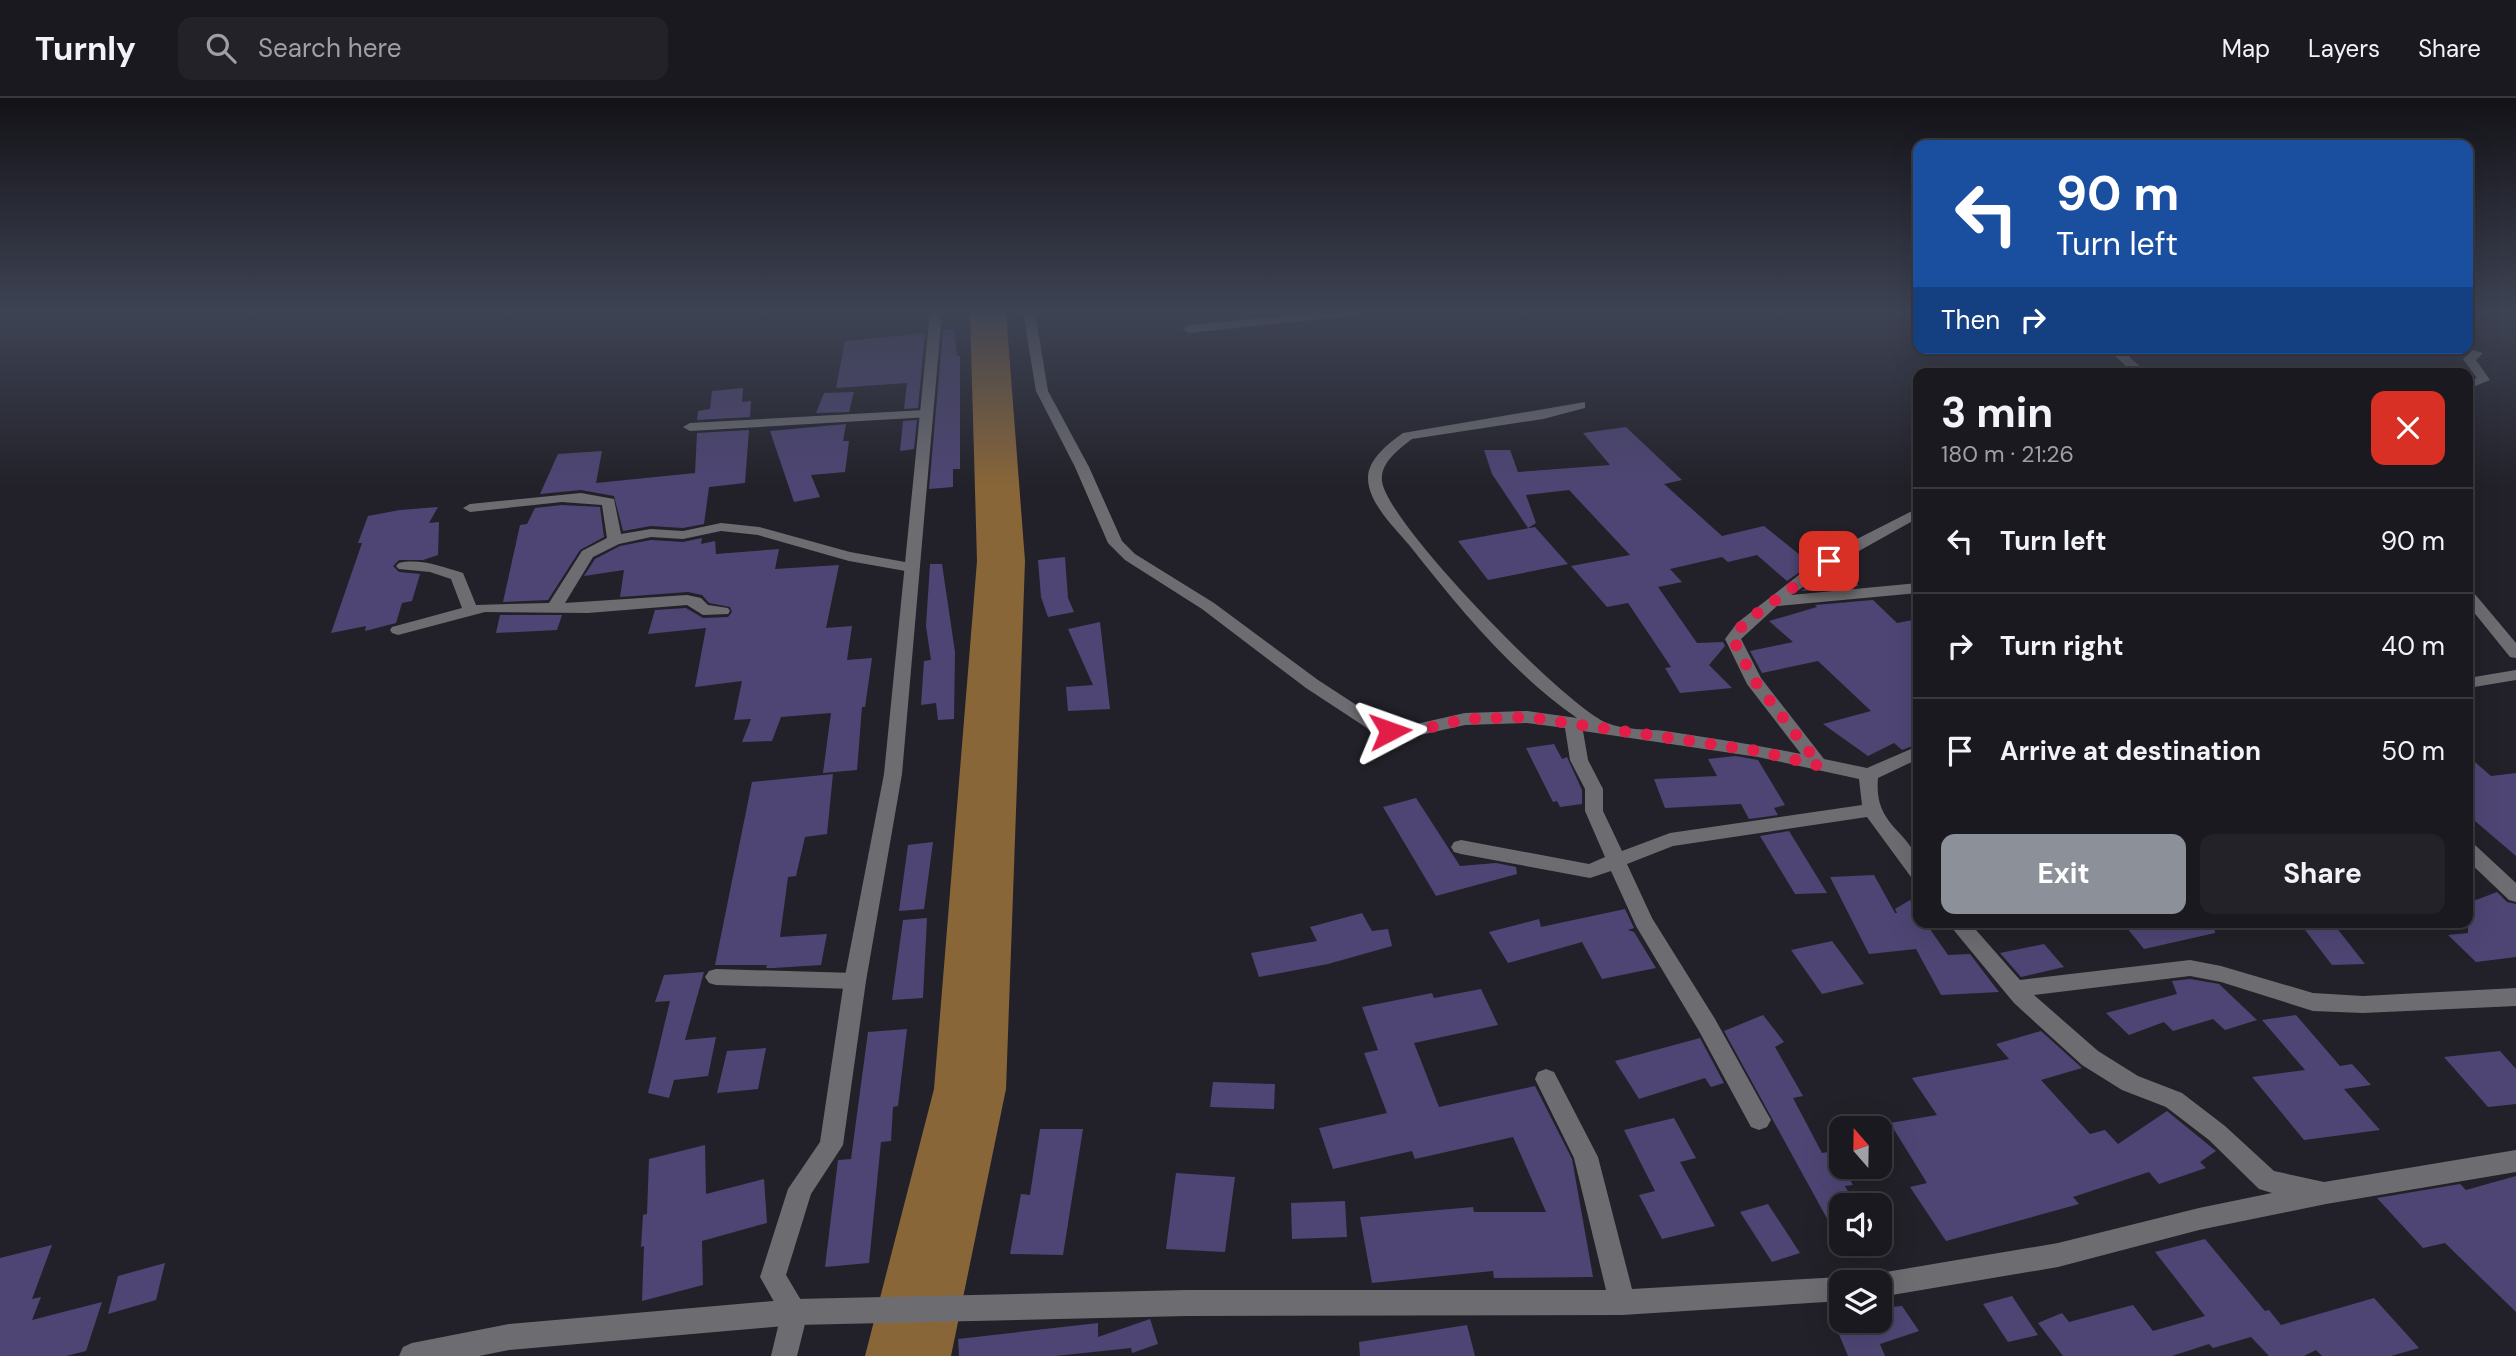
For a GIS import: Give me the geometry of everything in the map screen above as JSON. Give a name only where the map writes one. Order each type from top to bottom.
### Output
[{"type":"street","points":[[784,1356],[794,1312],[773,1277],[800,1189],[831,1145],[855,981],[893,774],[930,371]]},
{"type":"street","points":[[1039,371],[1042,391],[1082,467],[1108,531],[1130,557],[1208,606],[1312,684],[1382,729],[1407,732],[1478,718],[1527,717],[1758,751],[1869,775],[1913,754]]},
{"type":"street","points":[[2473,383],[2484,380],[2477,371]]},
{"type":"street","points":[[1580,405],[1543,415],[1408,436],[1396,444],[1376,470],[1375,483],[1394,516],[1466,606],[1566,704],[1603,728]]},
{"type":"street","points":[[690,427],[925,414]]},
{"type":"street","points":[[470,508],[582,497],[603,499],[609,502],[615,540]]},
{"type":"street","points":[[1820,766],[1754,680],[1733,639],[1744,623],[1767,609],[1772,601],[1852,546],[1913,515]]},
{"type":"street","points":[[555,606],[587,554],[615,540],[651,533],[683,536],[706,528],[732,527],[779,534],[849,556],[911,568]]},
{"type":"street","points":[[404,566],[431,568],[458,576],[470,610]]},
{"type":"street","points":[[1772,601],[1913,588]]},
{"type":"street","points":[[398,630],[470,610],[555,606],[588,608],[687,600],[695,601],[703,610],[722,611]]},
{"type":"street","points":[[2473,602],[2516,653]]},
{"type":"street","points":[[2473,682],[2516,674]]},
{"type":"street","points":[[1573,723],[1579,760],[1594,789],[1594,811],[1618,859],[1643,921],[1707,1024],[1759,1120]]},
{"type":"street","points":[[1869,775],[1865,790],[1871,810],[1913,865]]},
{"type":"street","points":[[1461,847],[1590,871],[1670,840],[1871,810]]},
{"type":"street","points":[[2473,855],[2516,895]]},
{"type":"street","points":[[1962,928],[2015,989],[2090,1058],[2130,1083],[2174,1100],[2217,1133],[2268,1181],[2326,1192]]},
{"type":"street","points":[[2015,989],[2190,968],[2217,971],[2271,993],[2317,1002],[2516,997]]},
{"type":"street","points":[[716,977],[855,981]]},
{"type":"street","points":[[1546,1079],[1586,1157],[1622,1302]]},
{"type":"street","points":[[1892,1283],[2058,1255],[2199,1219],[2326,1192],[2516,1161]]},
{"type":"street","points":[[412,1356],[509,1337],[794,1312],[1187,1303],[1622,1302],[1829,1290]]},
{"type":"building","points":[[839,371],[921,371],[918,408],[904,409],[907,383],[836,388]]},
{"type":"building","points":[[939,371],[960,371],[960,469],[953,469],[953,487],[929,489]]},
{"type":"building","points":[[743,388],[742,402],[751,401],[750,417],[697,420],[698,411],[710,409],[712,391]]},
{"type":"building","points":[[854,392],[849,412],[816,413],[824,393]]},
{"type":"building","points":[[917,420],[914,449],[900,451],[903,421]]},
{"type":"building","points":[[846,424],[843,441],[849,441],[845,472],[811,475],[820,497],[794,502],[770,431]]},
{"type":"building","points":[[1626,427],[1682,480],[1664,484],[1722,536],[1764,526],[1811,564],[1787,581],[1757,555],[1728,562],[1722,557],[1670,569],[1682,582],[1658,587],[1697,643],[1723,642],[1725,646],[1709,665],[1732,688],[1680,693],[1665,668],[1671,667],[1628,603],[1607,607],[1571,566],[1630,555],[1569,490],[1526,495],[1536,523],[1528,528],[1492,474],[1484,450],[1510,450],[1518,472],[1610,465],[1583,433]]},
{"type":"building","points":[[749,430],[745,483],[709,487],[704,524],[683,528],[651,526],[623,531],[614,496],[581,490],[540,494],[558,454],[602,451],[596,483],[695,473],[697,433]]},
{"type":"building","points":[[562,505],[600,507],[604,537],[580,550],[548,600],[503,602],[520,525],[527,524],[535,508]]},
{"type":"building","points":[[438,507],[429,523],[439,522],[438,555],[423,560],[399,560],[393,566],[399,572],[420,574],[412,601],[402,603],[396,623],[365,631],[366,626],[331,633],[362,543],[358,543],[368,516]]},
{"type":"building","points":[[1535,527],[1568,564],[1488,580],[1458,541]]},
{"type":"building","points":[[702,538],[701,544],[715,541],[716,554],[779,549],[775,569],[839,565],[826,628],[852,626],[847,660],[872,658],[865,707],[862,707],[857,770],[823,773],[831,713],[781,717],[772,741],[742,742],[751,719],[734,720],[742,681],[695,687],[706,628],[648,634],[655,610],[686,608],[703,618],[728,617],[732,612],[730,607],[709,603],[702,595],[688,592],[620,597],[624,570],[584,576],[595,559],[620,546],[651,540],[683,542]]},
{"type":"building","points":[[1065,557],[1068,598],[1074,612],[1048,617],[1041,597],[1038,560]]},
{"type":"building","points":[[930,564],[942,564],[955,652],[954,719],[938,720],[936,703],[921,705],[924,661],[931,660],[926,626]]},
{"type":"building","points":[[1839,566],[1859,586],[1801,591]]},
{"type":"building","points":[[1873,600],[1897,623],[1913,620],[1913,746],[1902,750],[1894,743],[1868,756],[1823,724],[1871,711],[1818,661],[1762,673],[1750,651],[1793,642],[1769,621],[1817,607],[1815,605]]},
{"type":"building","points":[[500,615],[562,615],[557,630],[496,633]]},
{"type":"building","points":[[1100,622],[1110,709],[1068,711],[1066,687],[1093,685],[1068,629]]},
{"type":"building","points":[[1554,744],[1562,759],[1567,757],[1582,790],[1582,804],[1560,807],[1557,801],[1553,802],[1526,748]]},
{"type":"building","points":[[1735,756],[1758,760],[1785,805],[1774,808],[1778,815],[1749,819],[1741,804],[1665,808],[1654,779],[1717,776],[1708,759]]},
{"type":"building","points":[[2473,760],[2491,776],[2516,773],[2516,856],[2473,819]]},
{"type":"building","points":[[833,774],[827,834],[805,837],[796,876],[788,877],[780,937],[827,934],[821,965],[766,968],[767,965],[715,965],[752,782]]},
{"type":"building","points":[[1416,798],[1460,866],[1496,863],[1516,867],[1517,874],[1436,896],[1383,807]]},
{"type":"building","points":[[1789,831],[1827,893],[1795,894],[1760,836]]},
{"type":"building","points":[[933,842],[924,909],[899,911],[908,845]]},
{"type":"building","points":[[1874,875],[1895,913],[1895,909],[1910,900],[1913,904],[1913,928],[1929,928],[1948,955],[1970,954],[1999,992],[1941,995],[1916,949],[1869,954],[1830,877]]},
{"type":"building","points":[[2497,892],[2507,902],[2516,904],[2516,957],[2476,962],[2448,935],[2468,933],[2468,928],[2473,928],[2473,901]]},
{"type":"building","points":[[1625,909],[1634,928],[1628,930],[1634,932],[1656,968],[1602,979],[1582,942],[1508,963],[1489,932],[1539,919],[1541,927]]},
{"type":"building","points":[[1362,913],[1372,931],[1388,929],[1392,946],[1328,964],[1259,977],[1251,953],[1317,941],[1310,927]]},
{"type":"building","points":[[927,918],[923,998],[892,1000],[903,920]]},
{"type":"building","points":[[2127,928],[2215,928],[2215,933],[2144,949]]},
{"type":"building","points":[[2304,928],[2337,928],[2365,964],[2332,965]]},
{"type":"building","points":[[1832,941],[1864,984],[1822,994],[1791,950]]},
{"type":"building","points":[[2044,944],[2064,967],[2021,977],[2000,953]]},
{"type":"building","points":[[704,972],[685,1040],[716,1037],[708,1076],[674,1080],[669,1098],[648,1093],[670,1001],[655,1002],[664,975]]},
{"type":"building","points":[[2190,979],[2219,984],[2257,1020],[2225,1030],[2213,1019],[2173,1031],[2164,1022],[2129,1035],[2106,1013],[2177,994],[2172,981]]},
{"type":"building","points":[[1481,989],[1498,1025],[1414,1043],[1439,1107],[1535,1086],[1572,1159],[1593,1277],[1494,1278],[1493,1271],[1372,1283],[1360,1217],[1473,1207],[1474,1212],[1546,1212],[1513,1137],[1415,1159],[1412,1151],[1333,1169],[1319,1128],[1387,1113],[1364,1053],[1378,1050],[1362,1007],[1432,993],[1434,998]]},
{"type":"building","points":[[1763,1015],[1784,1042],[1775,1047],[1803,1096],[1793,1098],[1822,1153],[1829,1152],[1829,1180],[1850,1180],[1853,1185],[1845,1186],[1849,1193],[1829,1193],[1829,1222],[1724,1031]]},
{"type":"building","points":[[2296,1015],[2340,1066],[2352,1064],[2371,1085],[2344,1089],[2380,1130],[2304,1140],[2252,1077],[2305,1070],[2262,1020]]},
{"type":"building","points":[[907,1029],[898,1106],[893,1107],[891,1141],[881,1142],[869,1263],[825,1267],[838,1160],[851,1159],[868,1032]]},
{"type":"building","points":[[2041,1031],[2082,1068],[2041,1080],[2090,1134],[2105,1130],[2118,1144],[2167,1111],[2216,1151],[2200,1162],[2206,1168],[2159,1184],[2149,1172],[2073,1197],[2079,1204],[1946,1241],[1910,1187],[1927,1183],[1892,1123],[1937,1115],[1912,1078],[2009,1059],[1996,1044]]},
{"type":"building","points":[[1700,1038],[1724,1083],[1711,1087],[1705,1078],[1639,1099],[1615,1061]]},
{"type":"building","points":[[766,1048],[758,1089],[717,1093],[727,1051]]},
{"type":"building","points":[[2500,1051],[2516,1069],[2516,1104],[2488,1107],[2444,1057]]},
{"type":"building","points":[[1213,1082],[1275,1084],[1274,1109],[1210,1107]]},
{"type":"building","points":[[1674,1118],[1696,1158],[1680,1162],[1715,1226],[1662,1239],[1639,1195],[1655,1191],[1624,1130]]},
{"type":"building","points":[[1040,1129],[1083,1129],[1063,1255],[1010,1254],[1021,1194],[1030,1195]]},
{"type":"building","points":[[705,1145],[706,1194],[764,1179],[767,1223],[702,1241],[703,1285],[642,1301],[644,1246],[641,1247],[643,1215],[647,1214],[649,1159]]},
{"type":"building","points":[[1176,1173],[1235,1177],[1225,1252],[1166,1249]]},
{"type":"building","points":[[2516,1176],[2516,1312],[2445,1243],[2423,1248],[2377,1198],[2460,1184],[2466,1190]]},
{"type":"building","points":[[1345,1201],[1347,1237],[1292,1239],[1291,1203]]},
{"type":"building","points":[[1768,1204],[1800,1253],[1772,1262],[1740,1212]]},
{"type":"building","points":[[2205,1239],[2265,1311],[2269,1310],[2281,1325],[2374,1298],[2419,1348],[2391,1356],[2322,1356],[2316,1350],[2304,1356],[2269,1356],[2251,1337],[2213,1348],[2209,1344],[2172,1356],[2063,1356],[2038,1323],[2062,1313],[2069,1322],[2133,1305],[2153,1331],[2205,1316],[2155,1252]]},
{"type":"building","points":[[52,1245],[32,1299],[41,1297],[32,1320],[102,1302],[86,1351],[66,1356],[0,1356],[0,1258]]},
{"type":"building","points":[[165,1263],[156,1300],[108,1314],[118,1276]]},
{"type":"building","points":[[2012,1296],[2038,1335],[2008,1342],[1983,1304]]},
{"type":"building","points":[[1902,1306],[1919,1331],[1880,1344],[1885,1356],[1848,1356],[1838,1333],[1892,1333],[1892,1307]]},
{"type":"building","points":[[1150,1319],[1158,1344],[1132,1353],[1131,1348],[1055,1356],[959,1356],[958,1339],[1098,1323],[1098,1337]]},
{"type":"building","points":[[1467,1325],[1475,1356],[1360,1356],[1359,1342]]},
{"type":"waterway","points":[[908,1356],[970,1089],[1001,561],[991,371]]},
{"type":"route","points":[[1390,731],[1415,731],[1465,719],[1527,717],[1645,737],[1758,751],[1820,766],[1754,680],[1733,639],[1744,623],[1767,609],[1772,601],[1829,561]]}]
